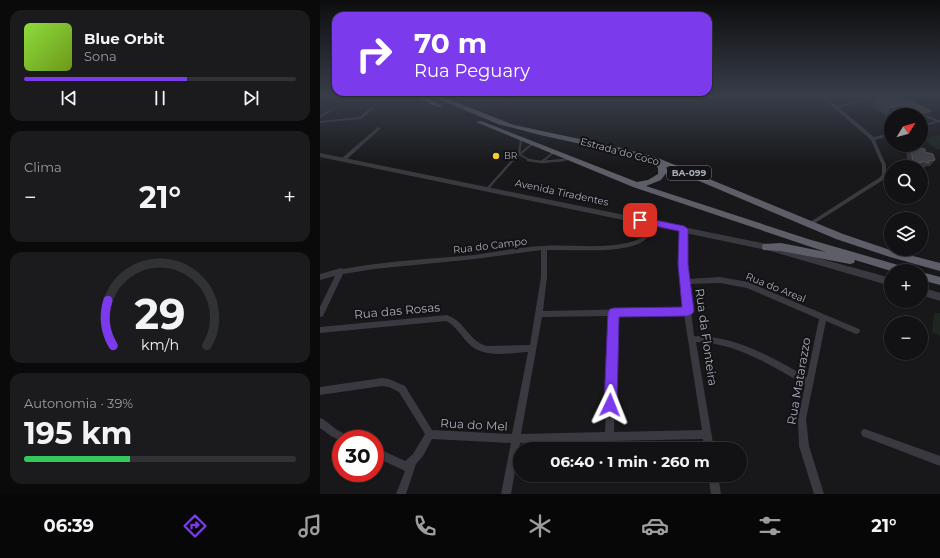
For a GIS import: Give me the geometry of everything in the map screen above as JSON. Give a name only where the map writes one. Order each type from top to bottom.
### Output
[{"type":"highway","name":"Estrada do Coco","points":[[471,118],[636,185],[806,242],[884,265]]},
{"type":"highway","name":"Estrada do Coco","points":[[488,118],[522,129],[585,141],[653,159],[680,169],[809,225],[866,245],[940,267]]},
{"type":"highway","points":[[636,185],[654,180],[661,176],[663,172],[662,167],[653,159]]},
{"type":"highway","points":[[767,247],[796,249],[836,258],[866,260]]},
{"type":"highway","points":[[928,278],[940,281]]},
{"type":"street","points":[[320,122],[357,118]]},
{"type":"street","points":[[809,225],[884,175],[884,165],[878,147],[873,139],[847,118]]},
{"type":"street","points":[[928,124],[939,121]]},
{"type":"street","points":[[344,159],[379,128]]},
{"type":"street","points":[[873,139],[884,136]]},
{"type":"street","name":"Avenida Tiradentes","points":[[320,155],[488,188],[767,247],[884,280]]},
{"type":"street","name":"Rua do Campo","points":[[320,276],[341,271],[482,257],[544,248],[604,247],[637,242],[650,233],[655,223]]},
{"type":"street","name":"Rua da Flonteira","points":[[684,229],[683,264],[688,311],[708,442]]},
{"type":"street","points":[[506,494],[534,348],[544,277],[544,248]]},
{"type":"street","points":[[320,314],[341,271]]},
{"type":"street","name":"Rua do Areal","points":[[685,282],[720,280],[748,285],[856,331]]},
{"type":"street","points":[[928,293],[940,297]]},
{"type":"street","points":[[539,314],[688,311]]},
{"type":"street","points":[[609,436],[614,312]]},
{"type":"street","name":"Rua Matarazzo","points":[[819,494],[804,446],[802,419],[823,317]]},
{"type":"street","name":"Rua das Rosas","points":[[320,330],[447,318],[454,320],[473,346],[479,349],[534,348]]},
{"type":"street","points":[[692,339],[714,340],[729,343],[769,361],[810,383]]},
{"type":"street","points":[[320,391],[382,382],[396,385],[402,389],[430,434],[408,464],[401,494]]},
{"type":"street","points":[[320,422],[332,431]]},
{"type":"street","points":[[865,432],[940,461]]},
{"type":"street","name":"Rua do Mel","points":[[430,434],[516,439],[707,434]]},
{"type":"street","points":[[384,455],[408,464]]},
{"type":"street","points":[[714,482],[716,494]]},
{"type":"lane","points":[[519,154],[521,139]]},
{"type":"lane","points":[[488,188],[500,172],[533,143]]},
{"type":"lane","points":[[543,162],[554,152]]},
{"type":"lane","points":[[519,154],[532,162],[572,159]]},
{"type":"shaded area","points":[[940,135],[940,149],[936,149],[928,142],[928,137]]},
{"type":"shaded area","points":[[934,313],[940,313],[940,336],[932,332]]},
{"type":"building","points":[[911,152],[925,152],[933,154],[935,160],[928,161],[913,160]]},
{"type":"place","name":"BR","points":[[496,156]]},
{"type":"route","points":[[610,405],[614,312],[688,311],[683,264],[684,229],[640,220]]}]
